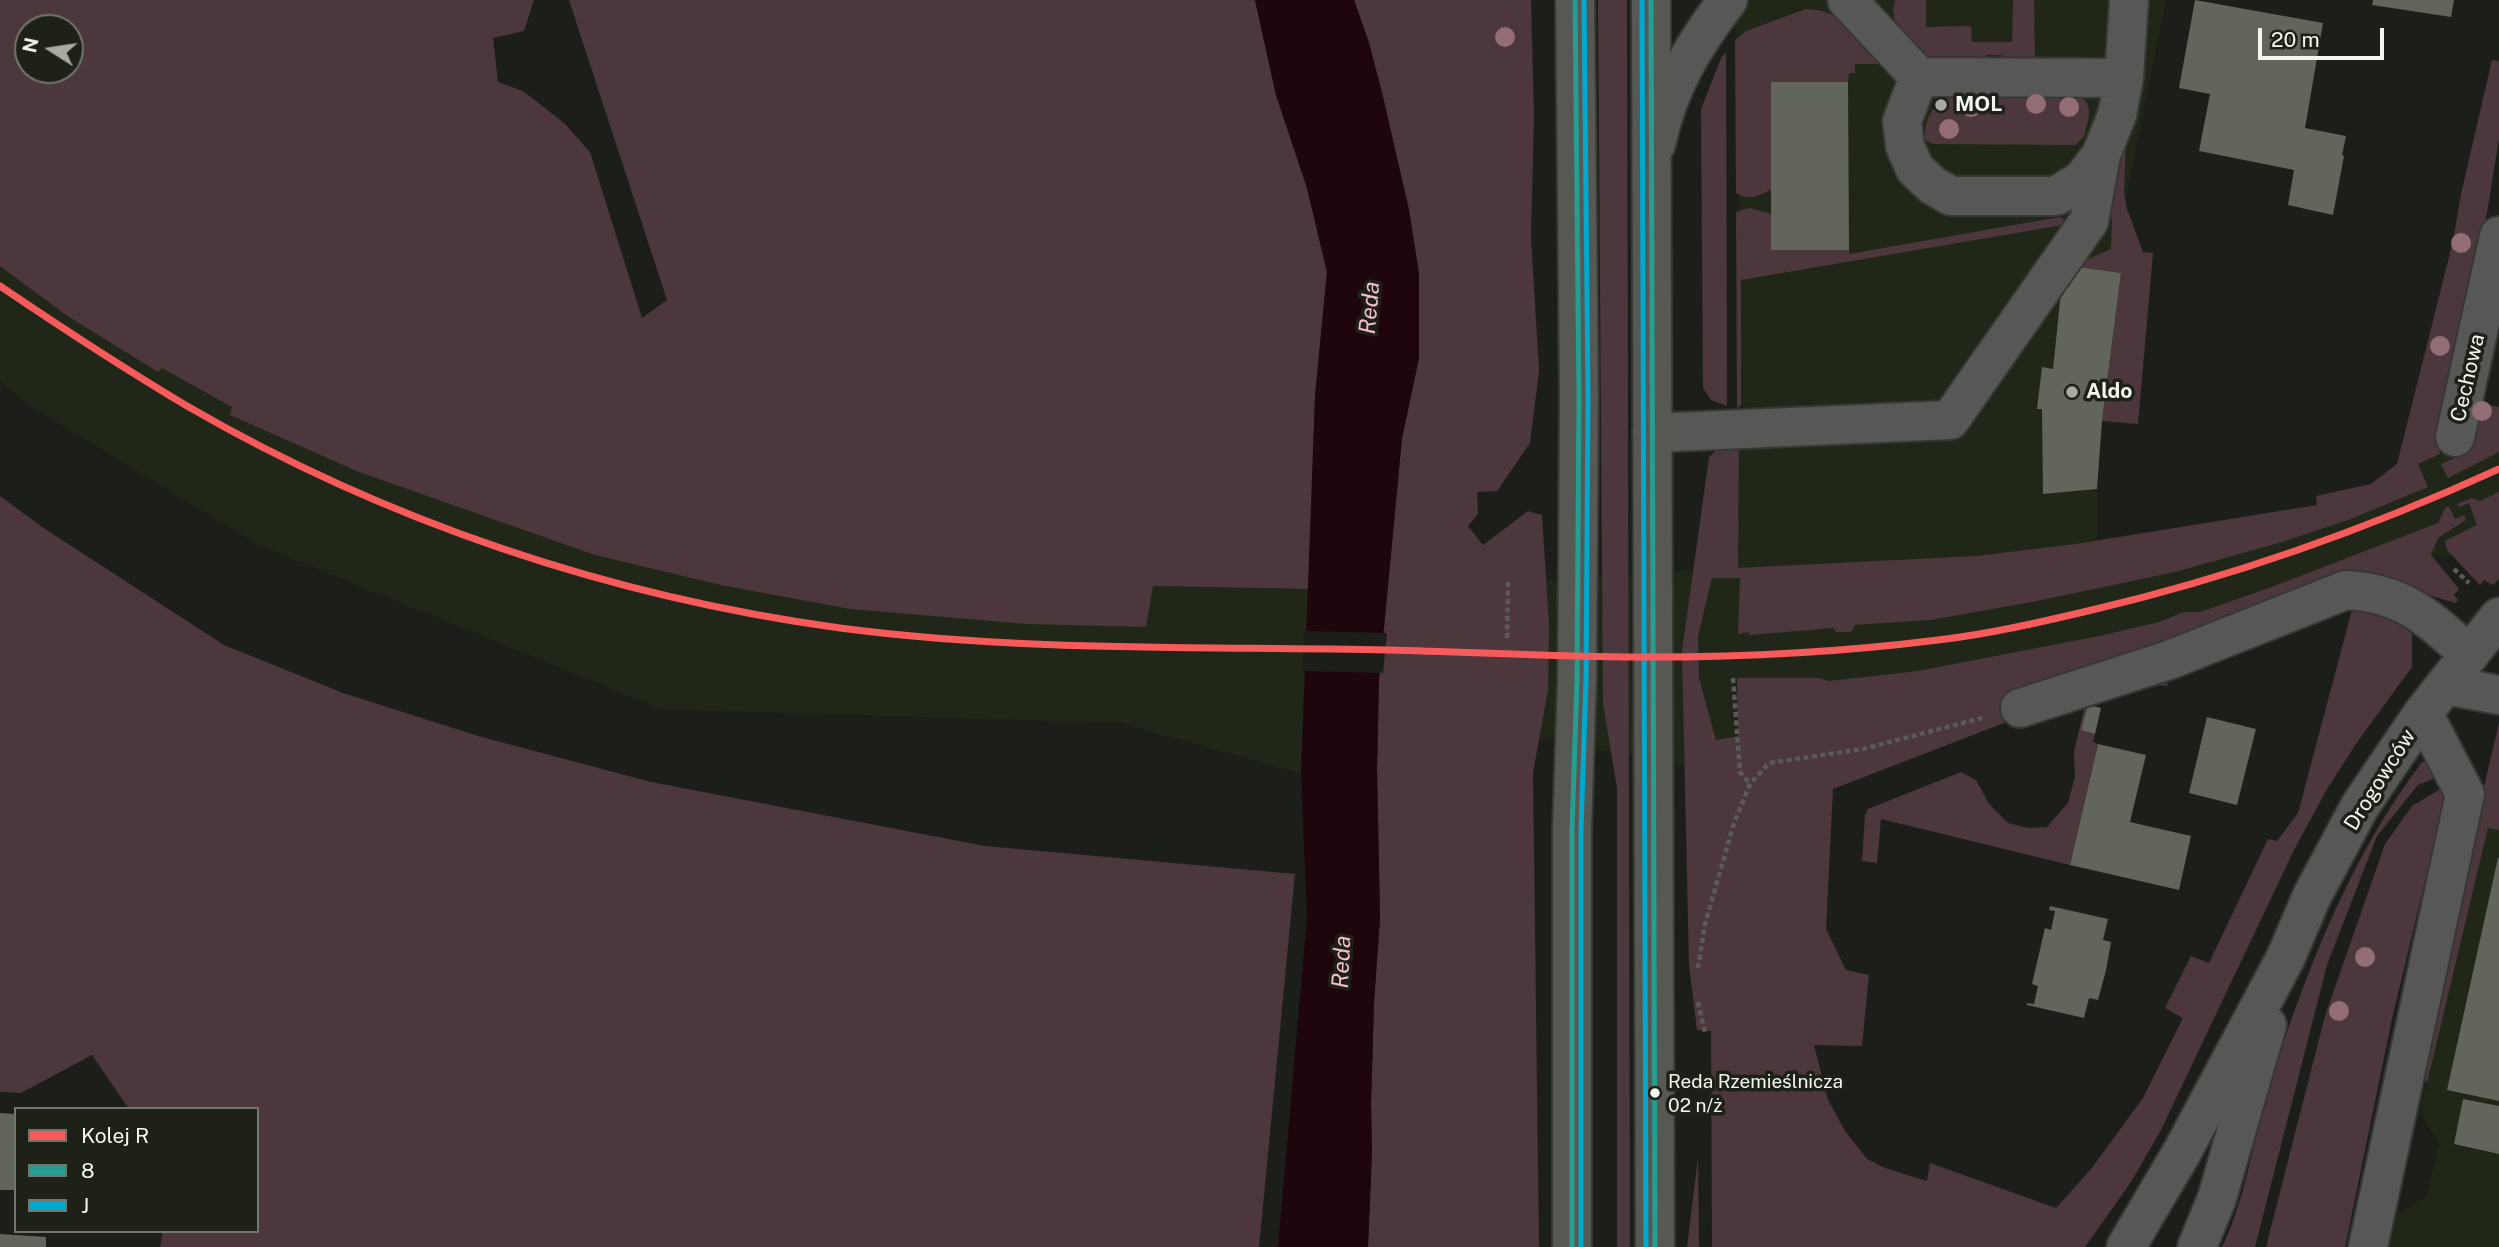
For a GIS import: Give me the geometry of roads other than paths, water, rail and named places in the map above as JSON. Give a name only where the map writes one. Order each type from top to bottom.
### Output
[{"type":"main road","points":[[1572,1247],[1572,830],[1577,680],[1579,398],[1575,0]]},
{"type":"main road","points":[[1651,0],[1654,1247]]},
{"type":"street","points":[[1651,167],[1662,115],[1673,88],[1701,35],[1728,0]]},
{"type":"street","points":[[1847,0],[1919,77],[2124,78]]},
{"type":"street","points":[[1652,433],[1950,420],[2089,221],[2101,155],[2117,115],[2124,78],[2129,0]]},
{"type":"street","points":[[1919,77],[1902,121],[1905,146],[1915,169],[1932,185],[1951,195],[2056,196],[2082,180],[2101,155]]},
{"type":"street","name":"Cechowa","points":[[2455,438],[2493,305],[2499,236]]},
{"type":"street","points":[[2021,708],[2169,660],[2346,590],[2371,591],[2417,610],[2469,654]]},
{"type":"street","name":"Drogowców","points":[[2126,1247],[2182,1152],[2285,959],[2312,896],[2360,806],[2434,699],[2499,617]]},
{"type":"street","points":[[2368,1247],[2465,794],[2434,699],[2499,695]]},
{"type":"street","name":"Drogowców","points":[[2197,1247],[2217,1198],[2241,1121],[2285,959]]},
{"type":"water","name":"Reda","points":[[1255,0],[1354,0],[1383,97],[1409,210],[1419,274],[1419,358],[1402,438],[1379,680],[1377,769],[1380,918],[1374,1002],[1368,1247],[1278,1247],[1307,917],[1301,774],[1315,396],[1327,272],[1307,188],[1276,95]]},
{"type":"rail line","name":"R","points":[[0,286],[163,392],[263,448],[421,519],[503,549],[670,597],[755,614],[840,628],[976,641],[1624,657],[1781,654],[1899,645],[2015,627],[2197,582],[2350,531],[2499,469]]},
{"type":"place","name":"MOL","points":[[1941,105]]},
{"type":"place","name":"Aldo","points":[[2072,392]]},
{"type":"place","name":"Reda Rzemieślnicza 02 n/ż","points":[[1655,1093]]}]
